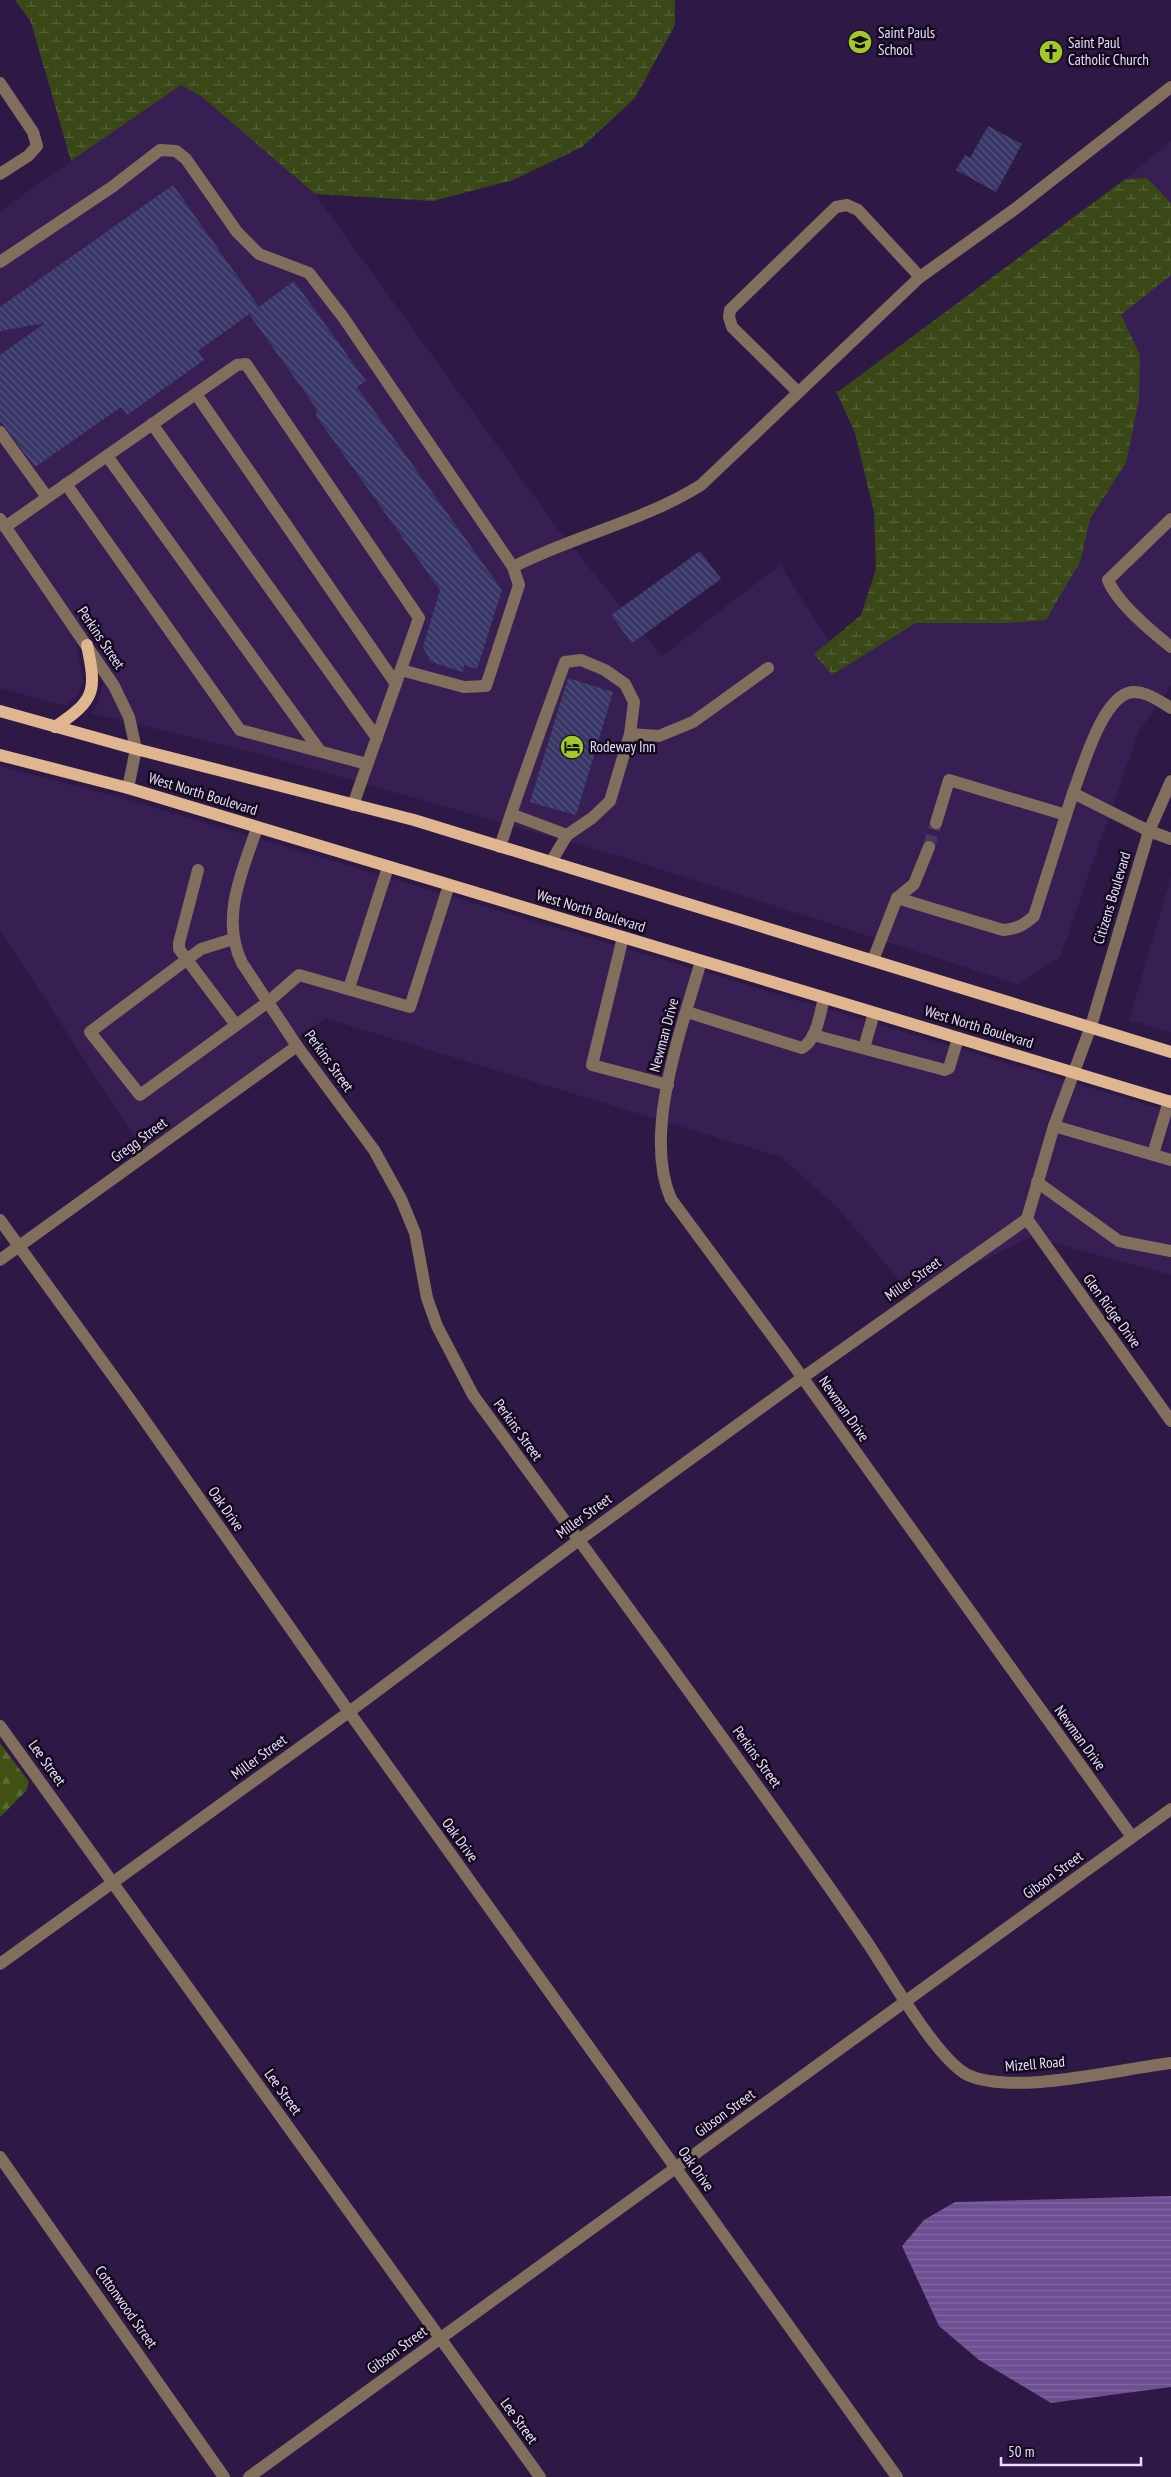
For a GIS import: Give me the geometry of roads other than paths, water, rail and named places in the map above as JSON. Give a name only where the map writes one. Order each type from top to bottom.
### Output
[{"type":"main road","points":[[55,727],[80,710],[87,701],[93,682],[87,644]]},
{"type":"main road","name":"West North Boulevard","points":[[0,711],[136,749],[353,805],[500,847],[1171,1052]]},
{"type":"main road","name":"West North Boulevard","points":[[0,755],[128,788],[1170,1102]]},
{"type":"street","points":[[0,83],[33,132],[37,146],[28,156],[0,174]]},
{"type":"street","points":[[513,567],[546,550],[679,499],[701,486],[920,277],[1015,208],[1171,87]]},
{"type":"street","points":[[0,262],[112,187],[160,150],[176,151],[186,159],[237,232],[258,254],[309,273],[342,316],[513,567],[519,585],[486,686],[464,687],[401,670]]},
{"type":"street","points":[[798,392],[732,327],[729,317],[730,310],[836,207],[847,205],[858,210],[920,277]]},
{"type":"street","points":[[3,523],[47,497],[237,365],[246,364],[420,618],[353,805]]},
{"type":"street","points":[[196,394],[396,684]]},
{"type":"street","points":[[152,424],[376,738]]},
{"type":"street","points":[[0,432],[47,497]]},
{"type":"street","points":[[107,456],[320,751]]},
{"type":"street","points":[[66,484],[240,730],[367,764]]},
{"type":"street","points":[[1171,519],[1108,580],[1112,590],[1152,632],[1171,647]]},
{"type":"street","name":"Perkins Street","points":[[3,523],[87,644],[114,686],[129,717],[136,749],[128,788]]},
{"type":"street","points":[[500,847],[565,662],[581,660],[605,670],[624,684],[634,702],[630,734],[610,801],[592,818],[566,835],[551,862]]},
{"type":"street","points":[[630,734],[659,736],[693,722],[768,668]]},
{"type":"street","points":[[896,898],[1003,930],[1014,929],[1024,925],[1034,916],[1073,793],[1106,712],[1117,700],[1128,693],[1143,693],[1171,708]]},
{"type":"street","points":[[936,823],[949,780],[1066,815]]},
{"type":"street","name":"Citizens Boulevard","points":[[1091,1026],[1149,831],[1171,781]]},
{"type":"street","points":[[1073,793],[1149,831],[1171,839]]},
{"type":"street","points":[[511,814],[566,835]]},
{"type":"street","name":"Perkins Street","points":[[257,828],[237,885],[232,914],[233,939],[242,963],[297,1046],[374,1150],[401,1199],[415,1233],[427,1298],[437,1326],[455,1364],[473,1395],[742,1764],[866,1941],[906,2002]]},
{"type":"street","points":[[873,960],[896,898],[914,884],[929,847]]},
{"type":"street","points":[[349,988],[388,867]]},
{"type":"street","points":[[198,870],[178,943],[179,949],[236,1025]]},
{"type":"street","points":[[233,939],[201,949],[90,1032],[140,1095],[268,1002],[299,975],[410,1006],[450,885]]},
{"type":"street","points":[[623,937],[592,1065],[668,1085]]},
{"type":"street","name":"Newman Drive","points":[[701,961],[668,1085],[661,1127],[661,1165],[664,1182],[671,1199],[1132,1837]]},
{"type":"street","points":[[687,1012],[802,1048],[807,1045],[813,1035],[824,998]]},
{"type":"street","points":[[864,1048],[874,1012]]},
{"type":"street","points":[[1026,1220],[1054,1126],[1091,1026]]},
{"type":"street","points":[[813,1035],[945,1070],[949,1068],[958,1038]]},
{"type":"street","name":"Gregg Street","points":[[0,1260],[297,1046]]},
{"type":"street","points":[[1153,1154],[1170,1102]]},
{"type":"street","points":[[1054,1126],[1171,1160]]},
{"type":"street","points":[[1037,1182],[1119,1241],[1171,1251]]},
{"type":"street","name":"Oak Drive","points":[[0,1220],[348,1712],[897,2477]]},
{"type":"street","name":"Miller Street","points":[[0,1964],[348,1712],[579,1540],[802,1378],[1026,1220]]},
{"type":"street","name":"Glen Ridge Drive","points":[[1026,1220],[1171,1421]]},
{"type":"street","name":"Lee Street","points":[[0,1726],[540,2477]]},
{"type":"street","name":"Gibson Street","points":[[249,2477],[1171,1809]]},
{"type":"street","name":"Mizell Road","points":[[906,2002],[954,2065],[965,2073],[980,2079],[999,2083],[1024,2083],[1171,2063]]},
{"type":"street","name":"Cottonwood Street","points":[[0,2157],[224,2477]]},
{"type":"tunnel","points":[[929,847],[936,823]]},
{"type":"place","name":"Saint Pauls School","points":[[860,42]]},
{"type":"place","name":"Saint Paul Catholic Church","points":[[1051,52]]},
{"type":"place","name":"Rodeway Inn","points":[[572,747]]}]
